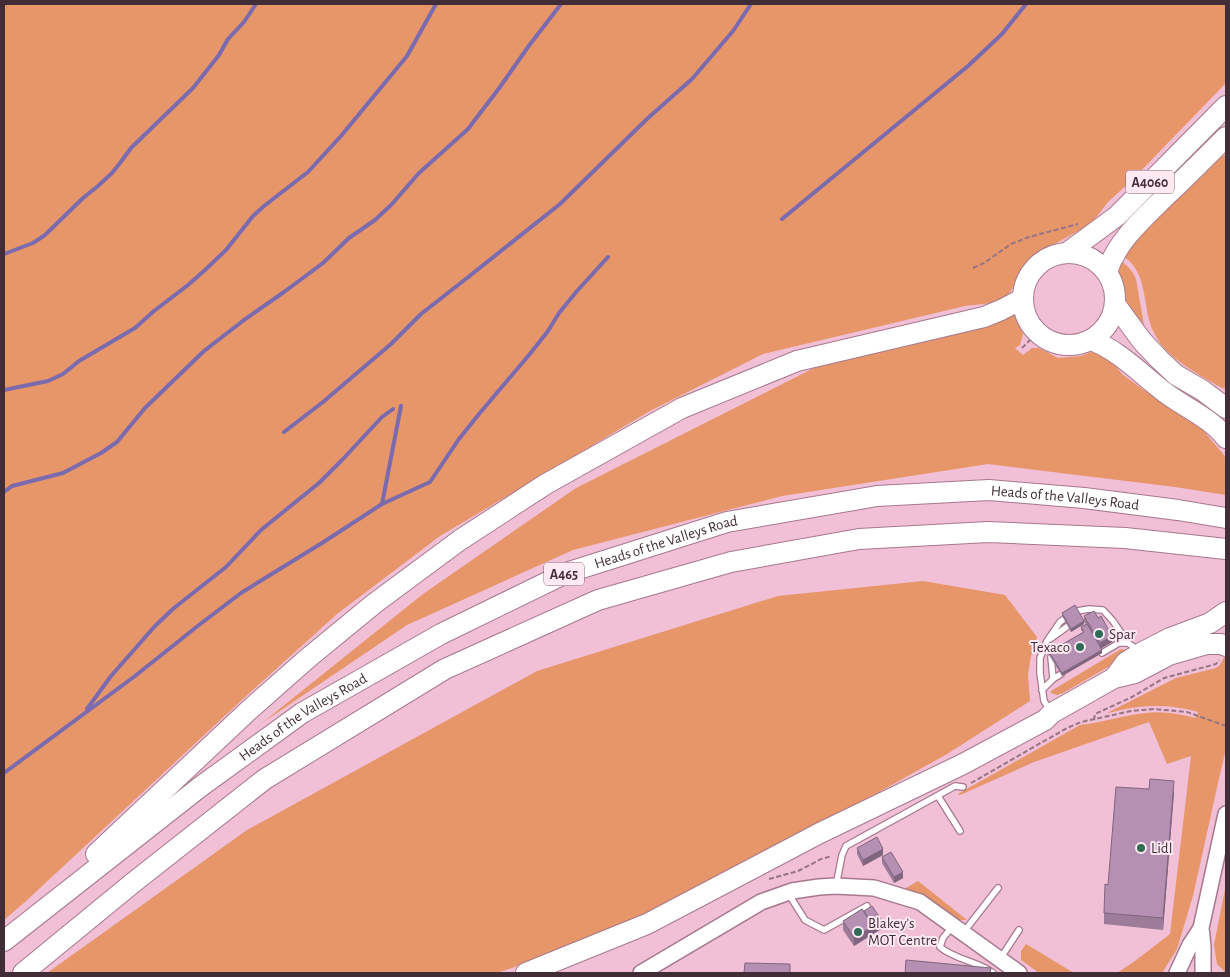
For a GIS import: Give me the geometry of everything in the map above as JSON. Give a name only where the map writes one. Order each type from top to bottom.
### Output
[{"type":"highway","name":"A4060","points":[[1068,252],[1117,216],[1226,106]]},
{"type":"highway","name":"A4060","points":[[1107,272],[1119,247],[1137,225],[1226,137]]},
{"type":"highway","points":[[1068,252],[1083,254],[1096,261],[1107,272],[1115,293],[1113,315],[1108,325],[1091,340],[1069,346],[1052,342],[1037,334],[1029,324],[1024,312],[1022,299],[1026,282],[1036,266],[1050,256],[1068,252]]},
{"type":"highway","points":[[4,939],[248,711],[308,658],[375,603],[460,540],[546,484],[682,408],[797,361],[984,317],[1022,299]]},
{"type":"highway","points":[[1115,304],[1142,341],[1176,375],[1202,390],[1226,408]]},
{"type":"highway","points":[[1091,340],[1103,344],[1117,354],[1168,395],[1220,430],[1226,438]]},
{"type":"highway","name":"Heads of the Valleys Road","points":[[4,939],[200,787],[302,713],[441,634],[566,573],[727,522],[877,496],[989,490],[1084,498],[1225,518]]},
{"type":"highway","name":"Heads of the Valleys Road","points":[[23,973],[134,882],[265,779],[445,669],[598,600],[731,562],[859,540],[988,532],[1125,538],[1224,549]]},
{"type":"highway","points":[[1114,678],[1135,648],[1170,638],[1210,623],[1226,612]]},
{"type":"highway","points":[[526,973],[647,924],[820,833],[977,756],[1045,720],[1052,713],[1114,678],[1135,673],[1169,655],[1207,644],[1221,644],[1224,650]]},
{"type":"street","points":[[1203,973],[1201,928],[1226,814]]},
{"type":"street","points":[[641,973],[761,902],[788,893],[836,886],[874,888],[920,902],[1019,973]]},
{"type":"street","points":[[1177,973],[1201,928]]},
{"type":"street","points":[[1182,973],[1198,973]]},
{"type":"lane","points":[[1077,611],[1089,609],[1103,610],[1135,648]]},
{"type":"lane","points":[[1081,617],[1089,609]]},
{"type":"lane","points":[[1052,713],[1044,701],[1040,658],[1047,641],[1060,622],[1064,620]]},
{"type":"lane","points":[[1047,641],[1068,626]]},
{"type":"lane","points":[[1102,653],[1119,644],[1135,648]]},
{"type":"lane","points":[[1042,690],[1057,672],[1052,661]]},
{"type":"lane","points":[[836,886],[842,854],[846,846],[955,786],[963,787]]},
{"type":"lane","points":[[938,796],[960,831]]},
{"type":"lane","points":[[993,973],[962,958],[948,954],[940,947],[944,938],[958,929],[998,888]]},
{"type":"lane","points":[[788,893],[805,920],[824,930],[867,906]]},
{"type":"lane","points":[[1000,959],[1020,930]]},
{"type":"path","points":[[973,268],[984,263],[1011,244],[1075,224],[1083,224]]},
{"type":"path","points":[[1022,348],[1037,334]]},
{"type":"path","points":[[1094,720],[1095,714],[1132,697],[1164,678],[1216,664],[1224,650]]},
{"type":"path","points":[[963,787],[1081,722],[1131,711],[1154,709],[1188,712],[1226,726]]},
{"type":"shaded area","points":[[4,4],[1226,4],[1226,83],[1133,179],[1108,202],[1091,224],[1029,259],[1007,296],[992,303],[965,306],[763,354],[650,411],[440,536],[337,614],[4,920]]},
{"type":"shaded area","points":[[1220,153],[1223,156],[1226,154],[1226,389],[1189,368],[1172,356],[1160,343],[1148,317],[1141,279],[1131,263],[1124,257],[1153,223]]},
{"type":"shaded area","points":[[1121,261],[1130,268],[1136,279],[1145,331],[1129,307],[1121,289],[1119,271]]},
{"type":"shaded area","points":[[1014,314],[1023,334],[1020,345],[1015,348],[1023,355],[1032,348],[1039,348],[1058,358],[1081,356],[1091,352],[1107,356],[1123,375],[1201,428],[1226,459],[1226,495],[988,464],[782,496],[573,550],[407,625],[262,723],[423,594],[576,488],[814,368],[985,325]]},
{"type":"shaded area","points":[[923,581],[1005,595],[1037,637],[1028,675],[1030,701],[947,754],[799,837],[642,916],[571,948],[497,973],[47,973],[247,830],[537,671],[778,596]]},
{"type":"shaded area","points":[[1121,649],[1125,650],[1125,655],[1122,659],[1063,693],[1057,695],[1051,693],[1051,691]]},
{"type":"shaded area","points":[[1224,657],[1226,658],[1226,749],[1193,896],[1177,949],[1162,973],[1117,973],[1170,934],[1191,756],[1167,764],[1149,722],[1034,762],[960,795],[958,794],[1080,725],[1152,712],[1171,713],[1196,718],[1198,712],[1163,706],[1131,708],[1107,713],[1176,678],[1216,668]]},
{"type":"shaded area","points":[[918,881],[967,920],[958,920],[949,916],[903,890]]},
{"type":"shaded area","points":[[1226,884],[1226,973],[1217,964],[1214,945]]},
{"type":"shaded area","points":[[1026,944],[1074,973],[1039,973],[1021,960],[1021,951]]},
{"type":"building","points":[[1075,605],[1084,621],[1071,629],[1062,613]]},
{"type":"building","name":"Spar","points":[[1094,611],[1098,618],[1101,616],[1112,636],[1100,643],[1084,616]]},
{"type":"building","points":[[1087,624],[1102,650],[1062,673],[1049,652],[1084,632],[1081,627]]},
{"type":"building","name":"Lidl","points":[[1150,779],[1174,781],[1163,918],[1104,913],[1105,884],[1108,885],[1116,787],[1149,789]]},
{"type":"building","points":[[877,837],[883,849],[863,860],[857,848]]},
{"type":"building","points":[[891,852],[903,872],[894,877],[882,857]]},
{"type":"building","points":[[872,906],[883,922],[873,928],[864,911]]},
{"type":"building","points":[[862,909],[873,926],[854,938],[843,921]]},
{"type":"building","points":[[906,960],[991,968],[990,973],[905,973]]},
{"type":"building","points":[[745,963],[790,964],[790,973],[744,973]]},
{"type":"waterway","points":[[4,254],[33,243],[45,235],[112,173],[131,148],[193,88],[256,4]]},
{"type":"waterway","points":[[4,390],[48,381],[63,374],[79,361],[135,328],[205,270],[226,250],[253,216],[308,172],[341,136],[407,56],[436,4]]},
{"type":"waterway","points":[[4,492],[12,486],[63,473],[101,453],[117,442],[145,408],[204,351],[323,263],[349,238],[375,220],[419,173],[468,129],[561,4]]},
{"type":"waterway","points":[[284,432],[323,402],[391,344],[421,314],[560,204],[648,118],[692,79],[733,31],[751,4]]},
{"type":"waterway","points":[[782,219],[968,66],[1002,34],[1026,4]]},
{"type":"waterway","points":[[4,773],[135,676],[241,593],[382,504],[430,482],[459,439],[529,355],[577,291],[608,257]]},
{"type":"waterway","points":[[382,504],[401,406]]},
{"type":"waterway","points":[[87,709],[111,676],[155,626],[174,608],[226,567],[261,530],[319,483],[382,417],[393,409]]},
{"type":"place","name":"Spar","points":[[1099,634]]},
{"type":"place","name":"Texaco","points":[[1080,647]]},
{"type":"place","name":"Lidl","points":[[1141,848]]},
{"type":"place","name":"Blakey's MOT Centre","points":[[858,932]]}]
